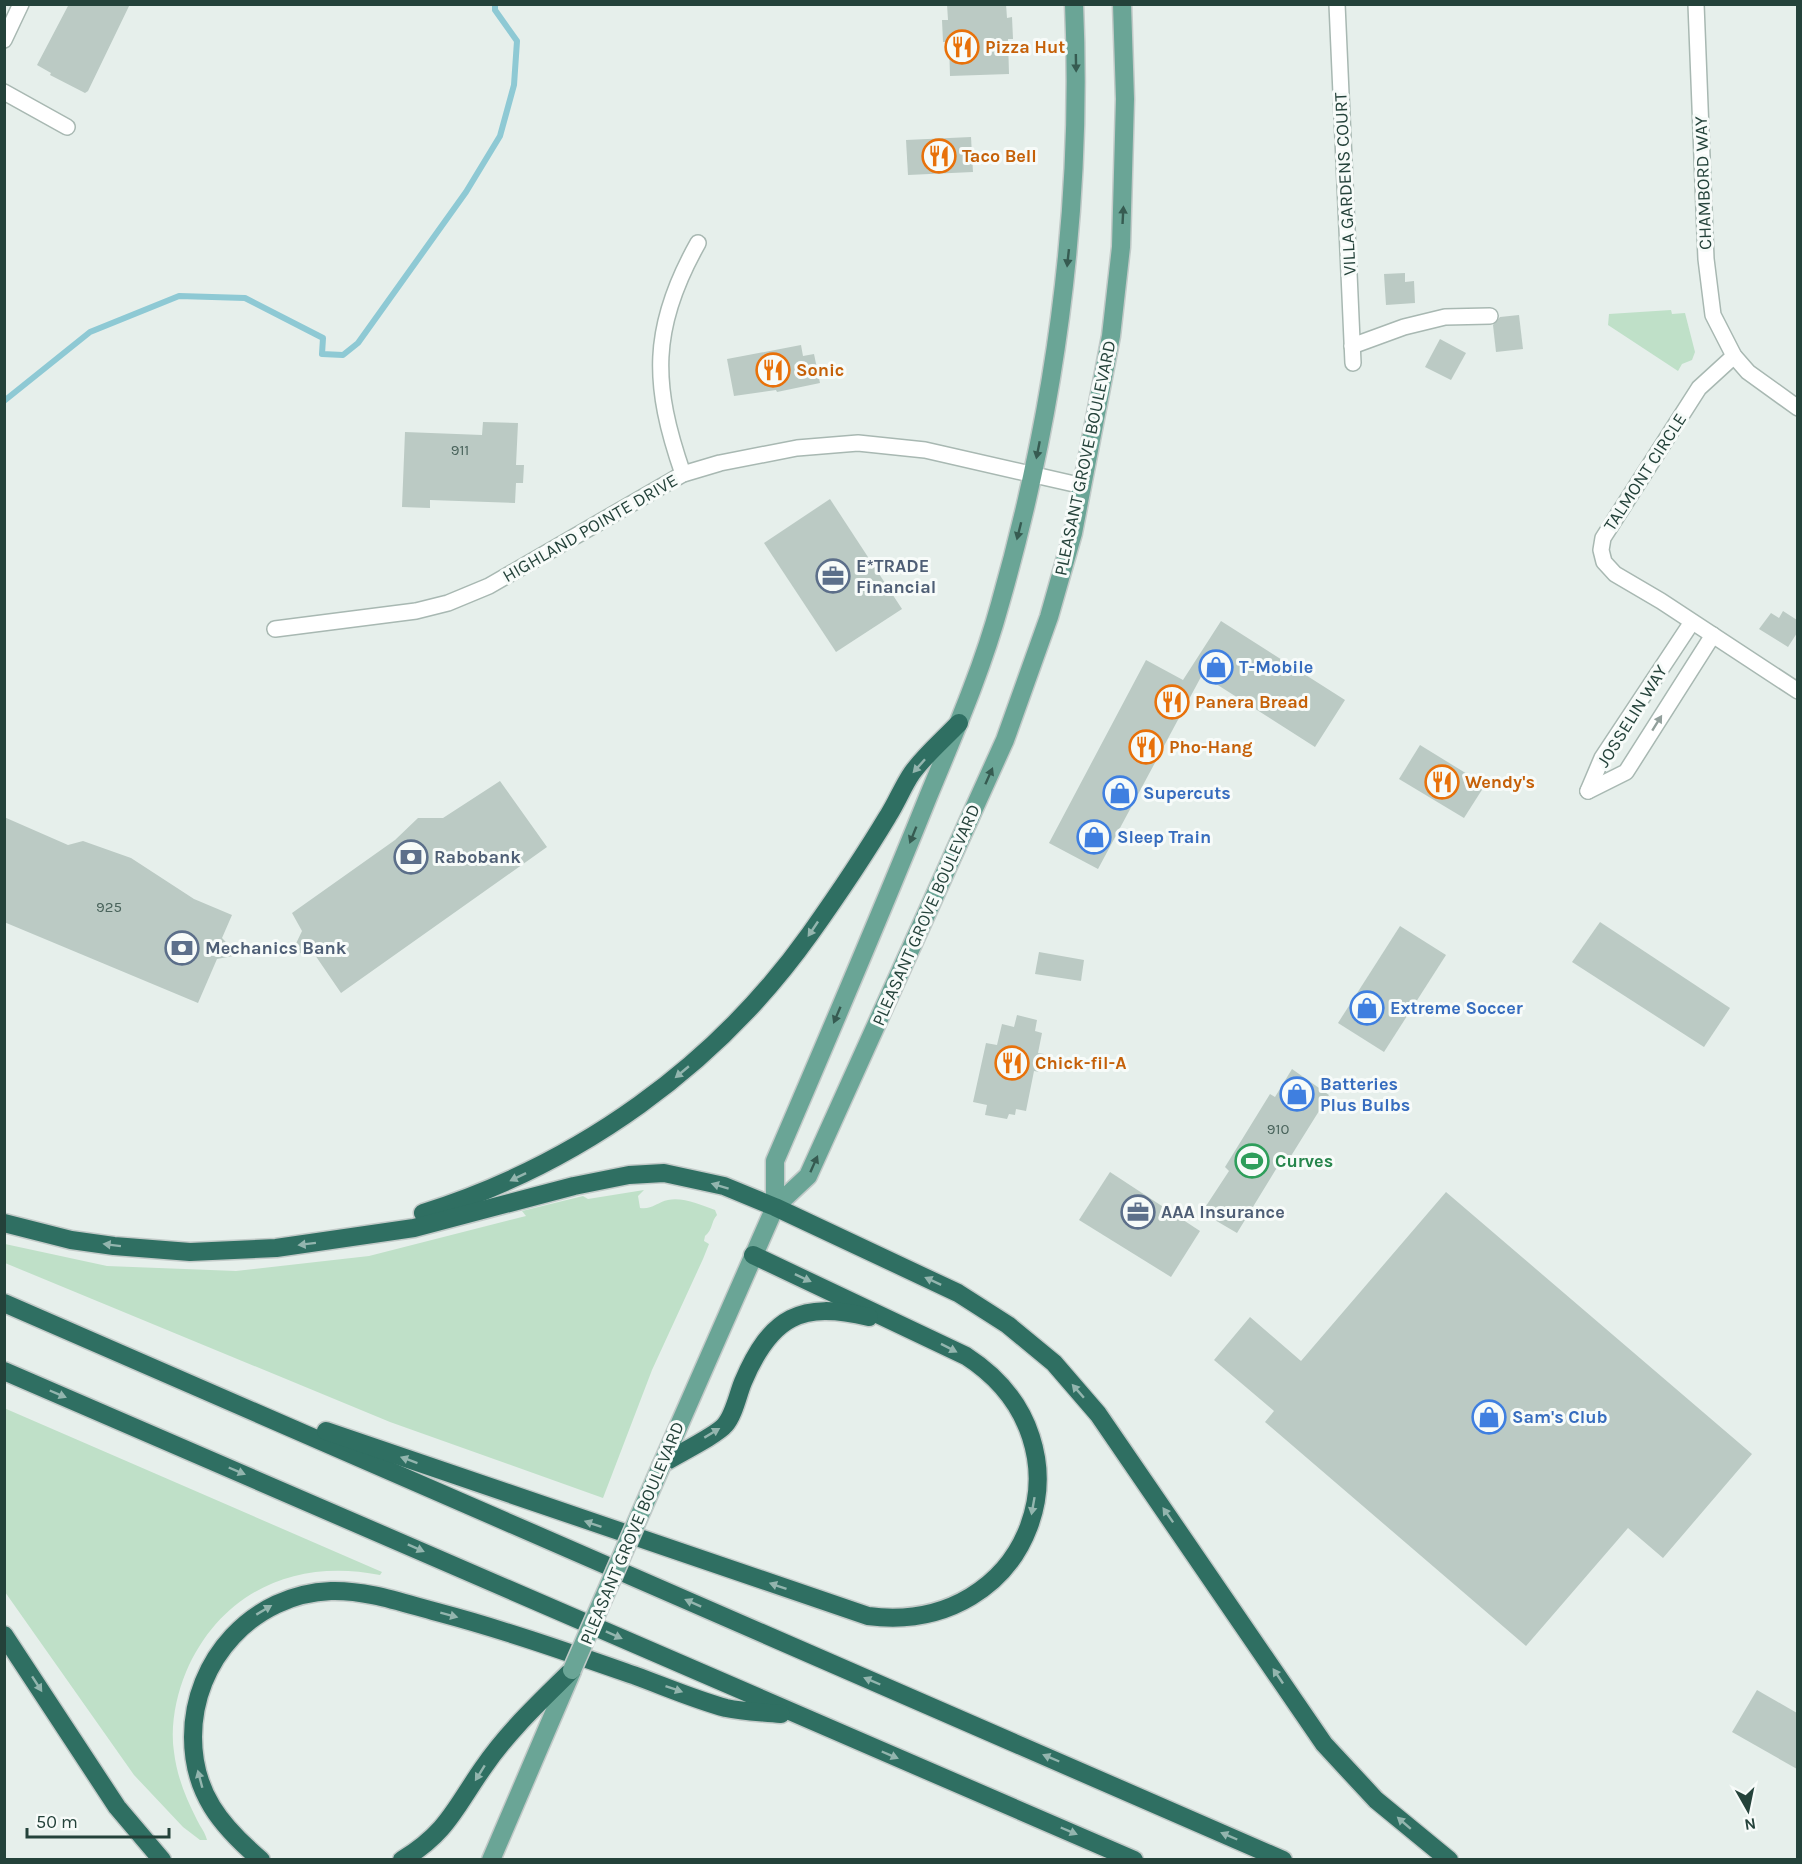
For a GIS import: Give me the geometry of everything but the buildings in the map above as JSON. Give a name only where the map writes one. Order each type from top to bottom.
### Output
[{"type":"highway","points":[[364,1235],[457,1203],[512,1180],[560,1156],[641,1104],[712,1047],[762,996],[811,933],[888,816],[913,772],[959,723]]},
{"type":"highway","points":[[4,1223],[71,1240],[190,1252],[276,1248],[414,1228],[574,1186],[629,1175],[664,1173],[724,1186],[775,1207],[958,1293],[1008,1325],[1054,1364],[1098,1414],[1324,1744],[1376,1800],[1449,1860]]},
{"type":"highway","points":[[179,1379],[444,1473],[868,1616],[894,1620],[945,1611],[966,1601],[986,1587],[1019,1548],[1029,1528],[1037,1481],[1036,1456],[1030,1433],[1019,1408],[1006,1389],[988,1370],[966,1356],[753,1255]]},
{"type":"highway","points":[[4,1304],[1283,1860]]},
{"type":"highway","points":[[662,1464],[725,1425],[749,1368],[777,1326],[800,1314],[824,1309],[896,1324]]},
{"type":"highway","points":[[4,1371],[1134,1860]]},
{"type":"highway","points":[[263,1859],[224,1826],[202,1788],[193,1747],[196,1705],[211,1665],[239,1628],[273,1605],[310,1593],[332,1591],[378,1596],[504,1630],[727,1708],[797,1716]]},
{"type":"highway","points":[[4,1635],[117,1807],[162,1860]]},
{"type":"highway","points":[[402,1860],[432,1839],[447,1824],[483,1768],[516,1726],[572,1670]]},
{"type":"main road","name":"PLEASANT GROVE BOULEVARD","points":[[775,1207],[775,1161],[959,723],[1000,606],[1033,474],[1060,332],[1070,244],[1076,101],[1074,4]]},
{"type":"main road","name":"PLEASANT GROVE BOULEVARD","points":[[491,1860],[775,1207],[808,1176],[1005,740],[1049,617],[1083,486],[1111,336],[1121,247],[1125,132],[1122,4]]},
{"type":"street","points":[[4,40],[21,4]]},
{"type":"street","name":"VILLA GARDENS COURT","points":[[1337,4],[1353,363]]},
{"type":"street","name":"CHAMBORD WAY","points":[[1696,4],[1709,298],[1713,315],[1734,356]]},
{"type":"street","points":[[4,92],[68,127]]},
{"type":"street","points":[[683,474],[662,402],[661,341],[673,295],[698,243]]},
{"type":"street","points":[[1352,346],[1404,327],[1445,316],[1490,316]]},
{"type":"street","points":[[1734,356],[1764,386],[1797,408]]},
{"type":"street","name":"TALMONT CIRCLE","points":[[1734,356],[1700,388],[1603,538],[1604,562],[1615,574],[1797,691]]},
{"type":"street","name":"HIGHLAND POINTE DRIVE","points":[[275,629],[416,611],[448,603],[489,586],[683,474],[720,463],[796,448],[858,443],[925,450],[1083,486]]},
{"type":"street","name":"JOSSELIN WAY","points":[[1692,622],[1602,758],[1588,791],[1626,772],[1713,635]]},
{"type":"green space","points":[[1671,310],[1672,314],[1685,313],[1695,352],[1692,360],[1682,364],[1678,371],[1608,325],[1609,314]]},
{"type":"green space","points":[[644,1190],[638,1196],[640,1208],[648,1208],[668,1200],[680,1200],[715,1210],[717,1215],[705,1236],[704,1241],[709,1244],[703,1259],[652,1370],[603,1498],[390,1422],[5,1263],[5,1244],[107,1266],[236,1271],[369,1256],[526,1216],[522,1211],[583,1196],[588,1199]]},
{"type":"green space","points":[[4,1408],[382,1572],[380,1575],[349,1571],[319,1572],[291,1577],[265,1587],[241,1601],[219,1620],[201,1644],[179,1691],[173,1722],[173,1742],[182,1787],[207,1840],[200,1840],[183,1827],[134,1775],[5,1592]]},
{"type":"waterway","points":[[4,401],[90,332],[179,296],[245,298],[323,338],[322,354],[343,355],[358,343],[466,192],[500,136],[514,85],[517,41],[495,10],[495,4]]},
{"type":"place","name":"Pizza Hut","points":[[962,47]]},
{"type":"place","name":"Taco Bell","points":[[939,156]]},
{"type":"place","name":"Sonic","points":[[773,370]]},
{"type":"place","name":"E*TRADE Financial","points":[[833,576]]},
{"type":"place","name":"T-Mobile","points":[[1216,667]]},
{"type":"place","name":"Panera Bread","points":[[1172,702]]},
{"type":"place","name":"Pho-Hang","points":[[1146,747]]},
{"type":"place","name":"Wendy's","points":[[1442,782]]},
{"type":"place","name":"Supercuts","points":[[1120,793]]},
{"type":"place","name":"Sleep Train","points":[[1094,837]]},
{"type":"place","name":"Rabobank","points":[[411,857]]},
{"type":"place","name":"Mechanics Bank","points":[[182,948]]},
{"type":"place","name":"Extreme Soccer","points":[[1367,1008]]},
{"type":"place","name":"Chick-fil-A","points":[[1012,1063]]},
{"type":"place","name":"Batteries Plus Bulbs","points":[[1297,1094]]},
{"type":"place","name":"Curves","points":[[1252,1161]]},
{"type":"place","name":"AAA Insurance","points":[[1138,1212]]},
{"type":"place","name":"Sam's Club","points":[[1489,1417]]}]
